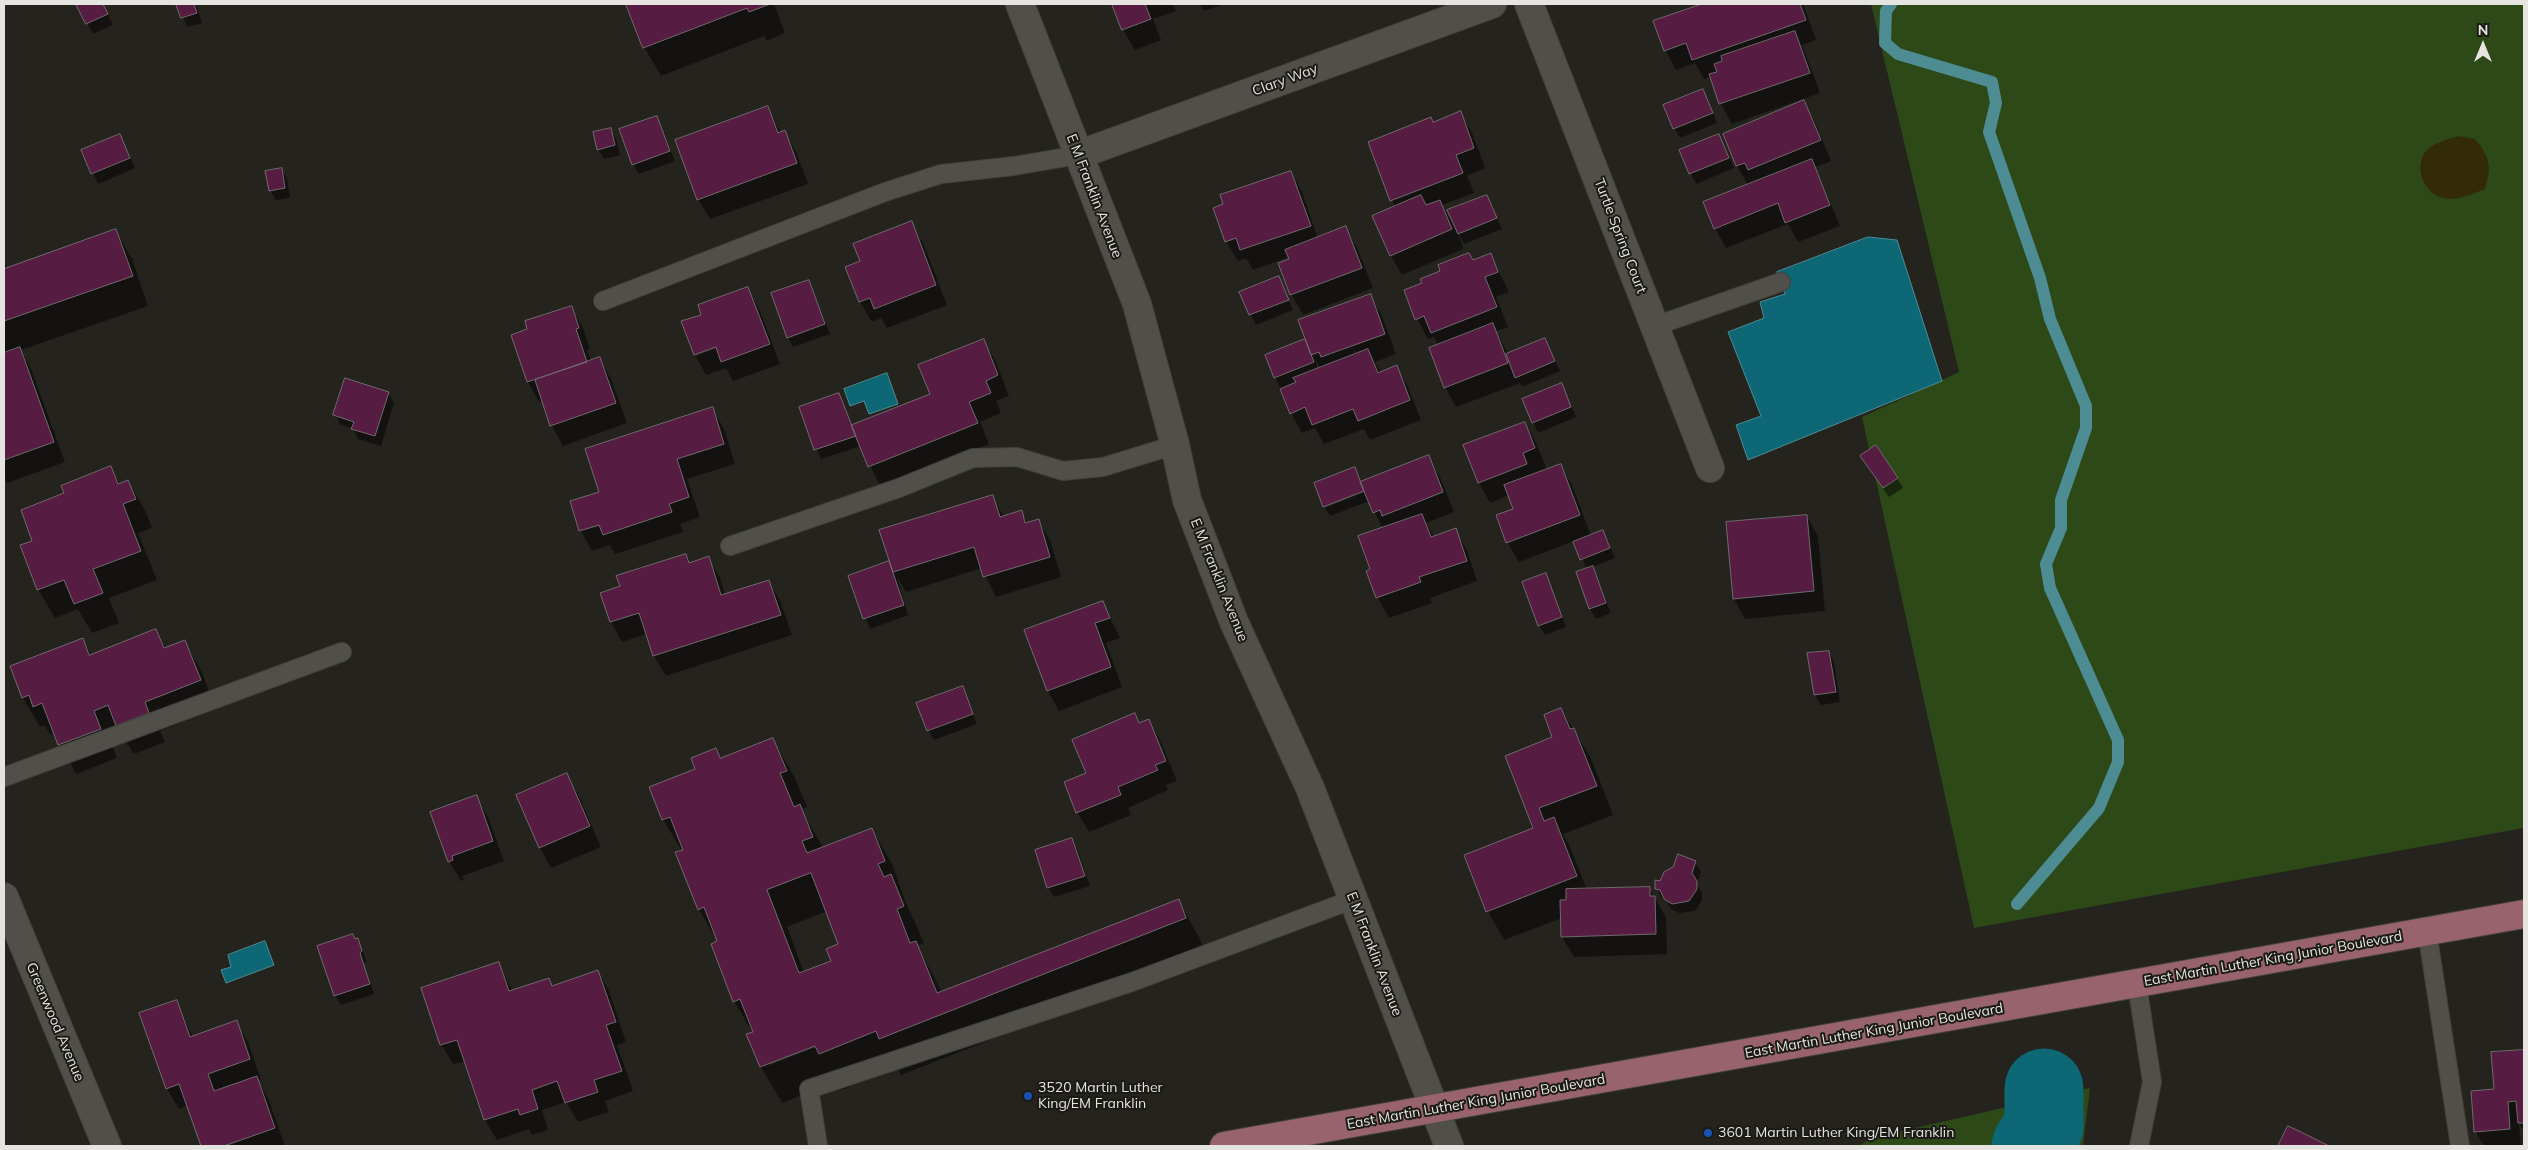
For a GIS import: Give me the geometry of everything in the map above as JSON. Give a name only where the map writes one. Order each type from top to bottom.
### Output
[{"type":"main road","name":"East Martin Luther King Junior Boulevard","points":[[1224,1146],[2524,914]]},
{"type":"street","name":"E M Franklin Avenue","points":[[1020,4],[1136,304],[1176,445],[1187,500],[1234,622],[1310,788],[1449,1146]]},
{"type":"street","name":"Clary Way","points":[[1078,156],[1492,4]]},
{"type":"street","name":"Turtle Spring Court","points":[[1530,4],[1710,468]]},
{"type":"street","name":"Greenwood Avenue","points":[[4,897],[107,1146]]},
{"type":"lane","points":[[603,301],[885,192],[941,174],[1014,166],[1078,156]]},
{"type":"lane","points":[[1655,326],[1781,282]]},
{"type":"lane","points":[[730,546],[890,492],[973,458],[1017,457],[1063,471],[1103,467],[1176,445]]},
{"type":"lane","points":[[4,777],[342,652]]},
{"type":"lane","points":[[818,1146],[809,1089],[1132,982],[1354,899]]},
{"type":"lane","points":[[2427,931],[2460,1146]]},
{"type":"lane","points":[[2136,984],[2152,1082],[2139,1146]]},
{"type":"green space","points":[[1871,4],[2524,4],[2524,828],[1974,928],[1862,417],[1959,372]]},
{"type":"green space","points":[[2090,1088],[2083,1146],[1859,1146],[1871,1138]]},
{"type":"sand","points":[[2458,136],[2475,139],[2484,151],[2489,168],[2487,181],[2485,189],[2475,193],[2459,198],[2443,198],[2436,195],[2426,186],[2422,179],[2420,165],[2422,157],[2429,148]]},
{"type":"water","points":[[1868,237],[1897,240],[1942,381],[1748,460],[1736,425],[1761,416],[1728,332],[1764,318],[1760,302],[1785,294],[1777,272]]},
{"type":"water","points":[[887,373],[898,404],[869,414],[864,401],[850,406],[844,389]]},
{"type":"water","points":[[265,941],[274,965],[226,983],[221,970],[231,967],[228,955]]},
{"type":"building","points":[[76,4],[103,4],[108,14],[86,24]]},
{"type":"building","points":[[176,4],[194,4],[197,13],[181,18]]},
{"type":"building","points":[[626,4],[770,4],[749,12],[747,8],[643,48]]},
{"type":"building","points":[[1112,4],[1145,4],[1151,19],[1122,30]]},
{"type":"building","points":[[1702,4],[1800,4],[1806,20],[1692,60],[1686,43],[1664,51],[1653,21]]},
{"type":"building","points":[[1795,31],[1810,73],[1719,104],[1709,74],[1717,72],[1714,64],[1722,61],[1721,56]]},
{"type":"building","points":[[1703,89],[1713,113],[1673,129],[1663,105]]},
{"type":"building","points":[[1804,100],[1821,140],[1748,170],[1745,163],[1736,166],[1723,134]]},
{"type":"building","points":[[768,106],[778,133],[785,130],[797,163],[697,200],[675,140]]},
{"type":"building","points":[[1461,111],[1474,148],[1456,155],[1463,173],[1390,201],[1368,142],[1431,117],[1433,122]]},
{"type":"building","points":[[657,116],[670,151],[632,165],[619,129]]},
{"type":"building","points":[[611,128],[615,145],[597,150],[593,132]]},
{"type":"building","points":[[120,134],[130,158],[91,174],[81,150]]},
{"type":"building","points":[[1719,134],[1729,158],[1689,174],[1679,150]]},
{"type":"building","points":[[1812,159],[1830,205],[1785,223],[1778,203],[1714,229],[1703,202]]},
{"type":"building","points":[[282,168],[285,188],[269,191],[265,171]]},
{"type":"building","points":[[1291,171],[1311,226],[1240,250],[1236,238],[1225,242],[1213,208],[1223,204],[1220,195]]},
{"type":"building","points":[[1421,195],[1426,205],[1440,200],[1452,229],[1390,256],[1372,216]]},
{"type":"building","points":[[1487,195],[1497,218],[1458,234],[1447,210]]},
{"type":"building","points":[[912,221],[936,285],[874,309],[870,298],[859,302],[845,267],[860,261],[853,244]]},
{"type":"building","points":[[1346,226],[1362,268],[1290,295],[1278,263],[1289,259],[1285,250]]},
{"type":"building","points":[[116,229],[133,276],[4,321],[4,265],[5,268]]},
{"type":"building","points":[[1469,253],[1473,260],[1491,253],[1498,272],[1485,277],[1497,307],[1431,333],[1424,316],[1415,320],[1404,290],[1422,283],[1420,279],[1440,271],[1438,265]]},
{"type":"building","points":[[1279,276],[1289,300],[1249,315],[1239,292]]},
{"type":"building","points":[[809,280],[825,324],[787,338],[771,293]]},
{"type":"building","points":[[748,287],[770,344],[721,362],[716,347],[694,355],[681,321],[701,315],[698,305]]},
{"type":"building","points":[[1371,294],[1385,334],[1321,357],[1319,352],[1311,355],[1298,320]]},
{"type":"building","points":[[572,306],[579,328],[576,329],[587,362],[527,382],[511,335],[527,329],[525,321]]},
{"type":"building","points":[[1493,323],[1508,363],[1444,388],[1429,348]]},
{"type":"building","points":[[1545,338],[1555,361],[1515,378],[1506,354]]},
{"type":"building","points":[[984,339],[998,375],[986,381],[991,393],[969,402],[978,423],[868,467],[851,425],[930,394],[918,365]]},
{"type":"building","points":[[1305,339],[1314,362],[1274,378],[1265,355]]},
{"type":"building","points":[[20,347],[54,442],[4,460],[4,353]]},
{"type":"building","points":[[1368,349],[1378,373],[1397,365],[1410,400],[1358,421],[1353,409],[1312,425],[1305,407],[1290,414],[1280,389],[1296,382],[1293,378]]},
{"type":"building","points":[[600,357],[616,403],[550,426],[535,380]]},
{"type":"building","points":[[345,378],[389,392],[375,436],[351,429],[354,422],[333,415]]},
{"type":"building","points":[[1562,383],[1571,407],[1532,423],[1522,399]]},
{"type":"building","points":[[839,393],[856,436],[814,450],[799,407]]},
{"type":"building","points":[[713,407],[724,444],[677,459],[689,497],[669,504],[672,512],[603,535],[599,525],[579,531],[570,501],[599,492],[585,449]]},
{"type":"building","points":[[1525,422],[1535,448],[1523,453],[1527,464],[1478,483],[1463,445]]},
{"type":"building","points":[[1876,445],[1898,478],[1883,488],[1860,456]]},
{"type":"building","points":[[1429,455],[1443,492],[1382,516],[1380,510],[1373,513],[1360,482]]},
{"type":"building","points":[[1561,464],[1580,515],[1506,543],[1496,515],[1513,509],[1504,485]]},
{"type":"building","points":[[111,466],[118,484],[128,480],[136,499],[123,504],[141,551],[93,569],[103,593],[74,604],[64,580],[37,590],[20,545],[32,541],[21,510],[64,493],[61,486]]},
{"type":"building","points":[[1355,467],[1364,491],[1323,507],[1314,483]]},
{"type":"building","points":[[993,495],[1000,517],[1022,510],[1025,523],[1039,519],[1050,557],[983,577],[974,547],[893,572],[879,530]]},
{"type":"building","points":[[1422,514],[1431,537],[1456,528],[1467,561],[1419,577],[1421,582],[1376,598],[1366,571],[1370,569],[1358,536]]},
{"type":"building","points":[[1807,515],[1814,591],[1733,599],[1726,522]]},
{"type":"building","points":[[1603,530],[1610,548],[1580,560],[1573,542]]},
{"type":"building","points":[[686,554],[689,563],[709,556],[721,595],[769,580],[781,615],[653,656],[639,613],[610,622],[600,593],[620,586],[616,576]]},
{"type":"building","points":[[889,561],[904,605],[863,619],[848,576]]},
{"type":"building","points":[[1593,566],[1606,603],[1589,609],[1576,572]]},
{"type":"building","points":[[1546,573],[1562,617],[1538,626],[1522,582]]},
{"type":"building","points":[[1103,601],[1110,618],[1095,623],[1111,667],[1047,691],[1024,630]]},
{"type":"building","points":[[156,629],[164,648],[185,640],[201,680],[145,702],[149,713],[116,726],[108,705],[94,711],[101,729],[58,745],[42,703],[33,707],[29,695],[22,698],[10,666],[83,638],[89,655]]},
{"type":"building","points":[[1829,651],[1836,692],[1814,695],[1807,653]]},
{"type":"building","points":[[963,686],[973,714],[927,731],[916,703]]},
{"type":"building","points":[[1561,708],[1570,729],[1574,728],[1597,786],[1539,808],[1544,821],[1554,817],[1577,876],[1486,912],[1464,855],[1533,828],[1505,756],[1552,737],[1544,715]]},
{"type":"building","points":[[1135,713],[1139,723],[1149,719],[1166,761],[1155,765],[1158,770],[1118,787],[1121,795],[1076,813],[1064,782],[1086,773],[1072,740]]},
{"type":"building","points":[[773,738],[787,771],[780,773],[794,807],[800,804],[813,837],[802,841],[807,853],[872,828],[885,861],[878,864],[884,877],[891,874],[904,906],[897,909],[910,943],[916,941],[937,993],[1179,899],[1186,918],[879,1039],[876,1031],[819,1054],[815,1046],[760,1067],[746,1034],[753,1032],[740,999],[733,1002],[711,944],[717,941],[704,907],[698,910],[675,852],[683,850],[670,817],[662,820],[649,787],[695,769],[691,758],[716,748],[720,758]],"holes":[[[811,873],[838,944],[826,949],[831,961],[799,973],[767,890]]]},
{"type":"building","points":[[567,773],[590,826],[539,848],[516,795]]},
{"type":"building","points":[[477,795],[493,841],[452,856],[453,860],[448,862],[430,812]]},
{"type":"building","points":[[1072,838],[1085,876],[1047,888],[1035,850]]},
{"type":"building","points":[[1678,854],[1696,861],[1692,873],[1697,881],[1697,889],[1689,901],[1672,904],[1664,899],[1660,890],[1655,889],[1655,880],[1660,881],[1664,872],[1673,867]]},
{"type":"building","points":[[1650,887],[1650,896],[1655,896],[1656,934],[1561,937],[1560,900],[1566,900],[1566,889]]},
{"type":"building","points":[[353,934],[355,939],[358,938],[362,951],[360,953],[370,984],[334,996],[317,946]]},
{"type":"building","points":[[499,962],[509,991],[549,978],[552,986],[598,970],[616,1022],[606,1025],[622,1071],[594,1080],[598,1092],[565,1103],[557,1081],[532,1090],[538,1109],[520,1115],[518,1109],[484,1120],[457,1040],[440,1045],[421,988]]},
{"type":"building","points":[[177,1000],[190,1037],[237,1020],[250,1059],[208,1074],[214,1091],[257,1076],[275,1128],[224,1146],[201,1146],[179,1084],[166,1089],[139,1013]]},
{"type":"building","points":[[2524,1050],[2524,1123],[2518,1123],[2516,1101],[2508,1102],[2510,1129],[2474,1132],[2471,1091],[2494,1089],[2491,1052]]},
{"type":"building","points":[[2288,1126],[2299,1131],[2329,1146],[2278,1146]]},
{"type":"waterway","points":[[1891,4],[1886,11],[1885,43],[1898,54],[1992,82],[1996,103],[1989,132],[2040,278],[2050,319],[2086,406],[2086,428],[2061,500],[2061,528],[2046,564],[2050,588],[2118,740],[2118,762],[2099,808],[2017,904]]},
{"type":"waterway","points":[[2031,1146],[2044,1126],[2044,1088]]},
{"type":"place","name":"3520 Martin Luther King/EM Franklin","points":[[1028,1096]]},
{"type":"place","name":"3601 Martin Luther King/EM Franklin","points":[[1708,1133]]}]
